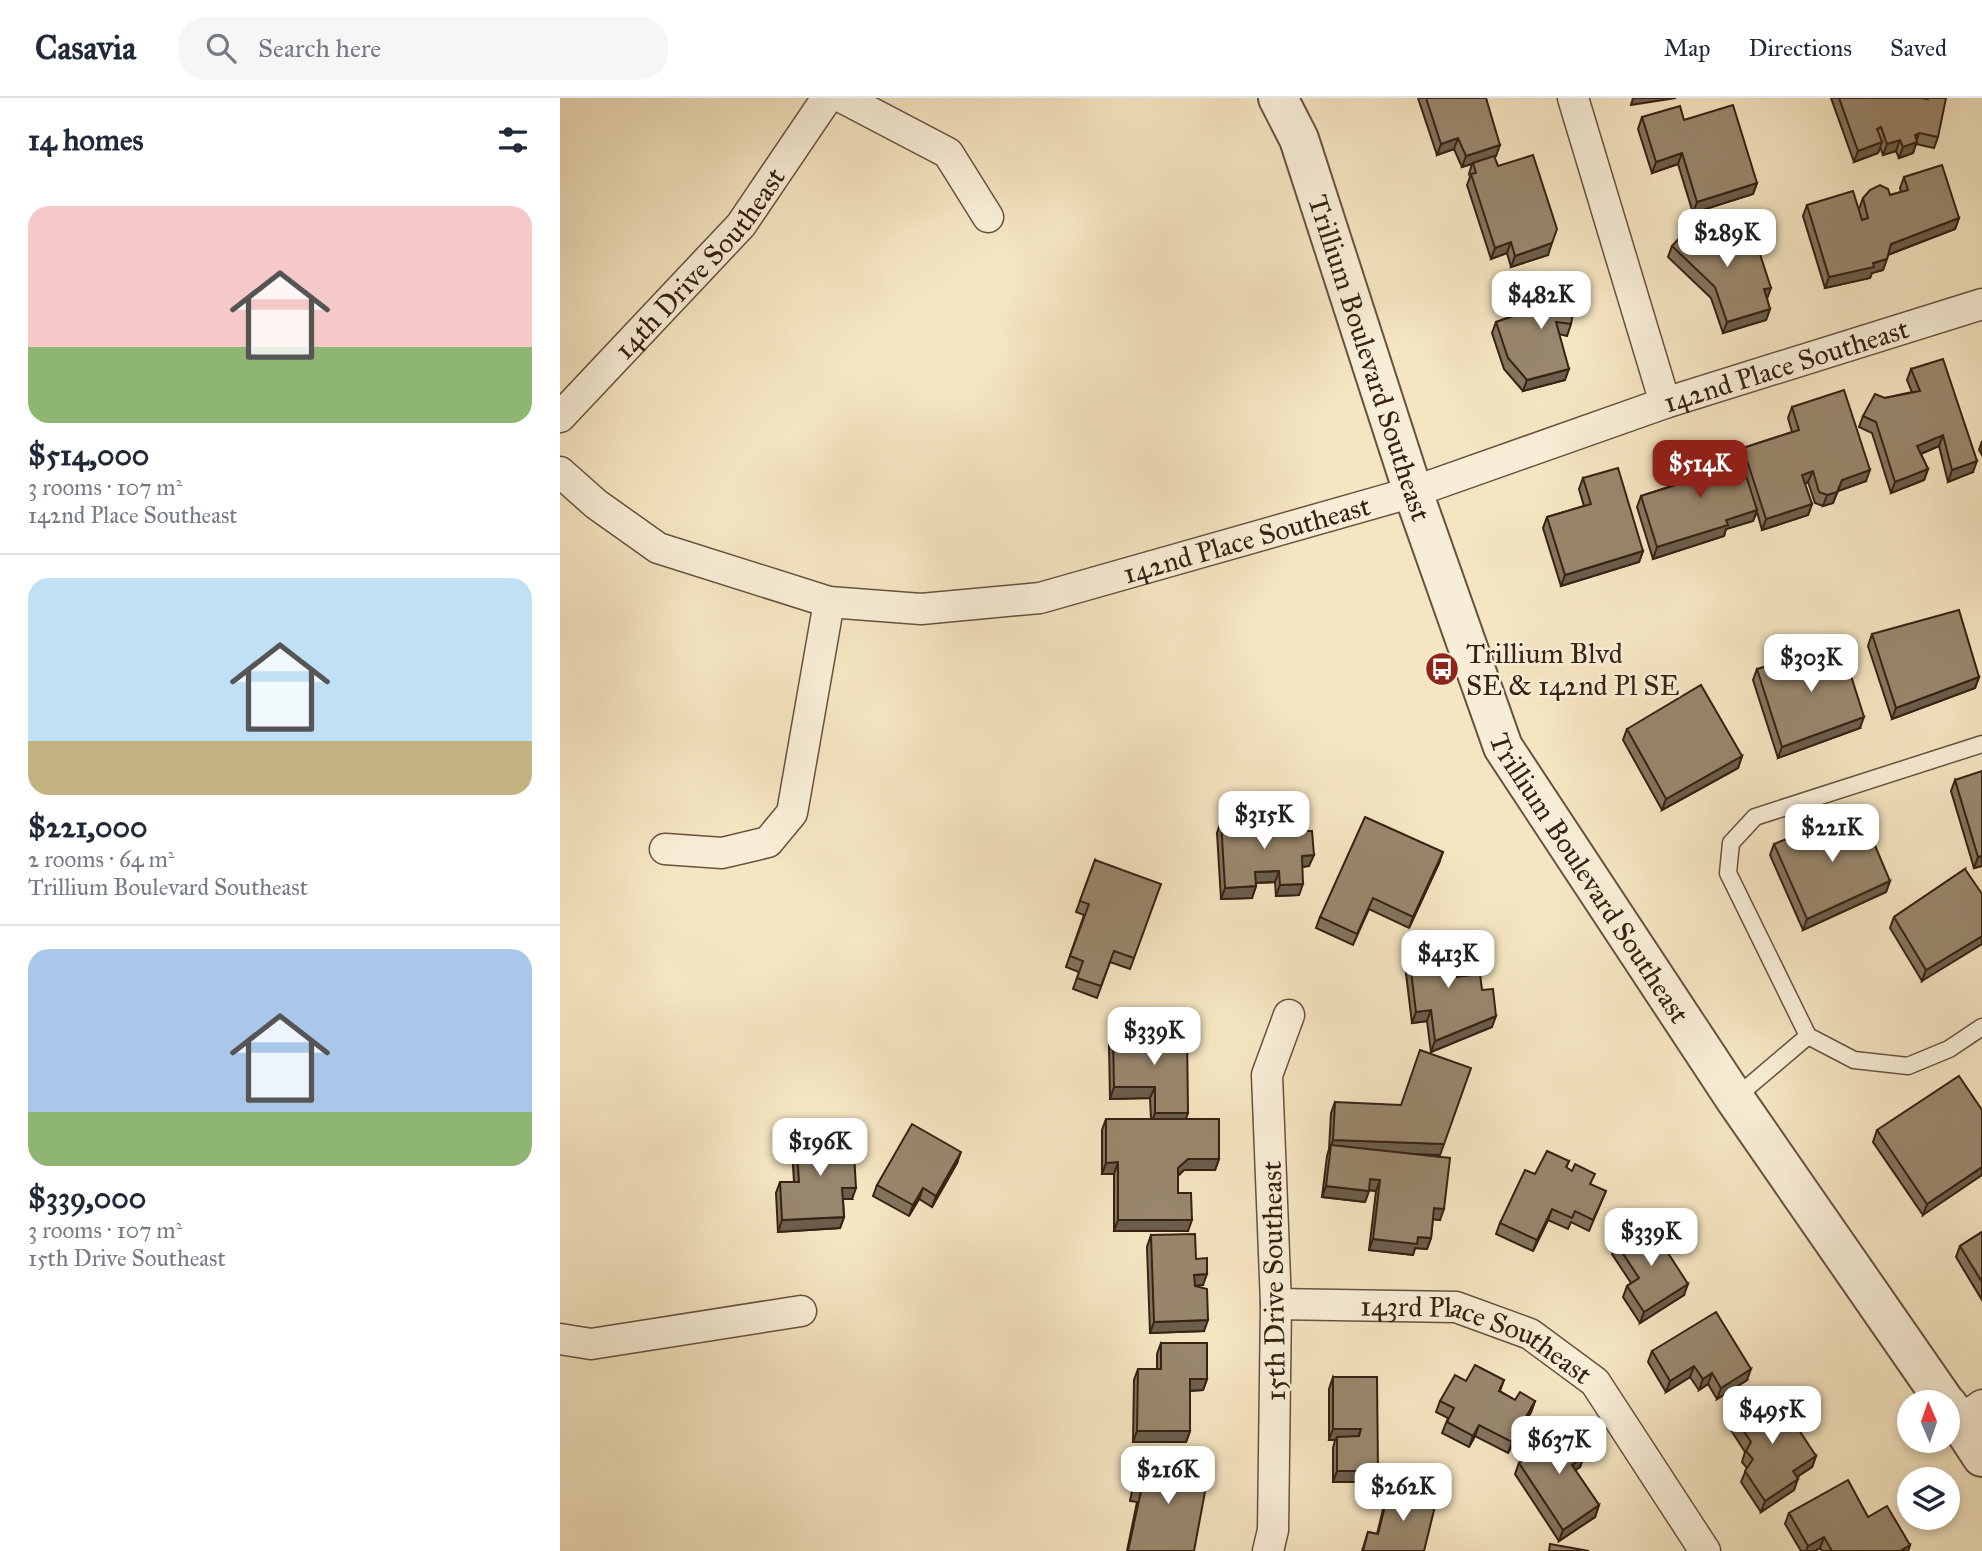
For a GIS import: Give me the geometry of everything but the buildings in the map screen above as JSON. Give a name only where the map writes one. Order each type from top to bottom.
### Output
[{"type":"street","name":"14th Drive Southeast","points":[[560,418],[741,225],[827,98]]},
{"type":"street","points":[[844,98],[948,153],[988,217]]},
{"type":"street","name":"Trillium Boulevard Southeast","points":[[1278,98],[1299,139],[1413,492],[1503,747],[1735,1099],[1945,1390]]},
{"type":"street","points":[[1573,98],[1665,403]]},
{"type":"street","name":"142nd Place Southeast","points":[[560,472],[596,504],[658,548],[829,602],[921,609],[1040,598],[1413,492],[1665,403],[1982,304]]},
{"type":"street","points":[[665,849],[722,853],[768,842],[792,813],[829,602]]},
{"type":"street","name":"15th Drive Southeast","points":[[1268,1551],[1273,1530],[1276,1304],[1267,1075],[1289,1015]]},
{"type":"street","name":"143rd Place Southeast","points":[[1276,1304],[1456,1307],[1530,1334],[1595,1382],[1705,1551]]},
{"type":"street","points":[[560,1339],[591,1344],[801,1311]]},
{"type":"street","name":"Trillium Boulevard Southeast","points":[[1960,1412],[1982,1457]]},
{"type":"lane","points":[[1982,744],[1755,817],[1731,843],[1728,873],[1808,1036],[1854,1060],[1908,1066],[1949,1049],[1982,1027]]},
{"type":"lane","points":[[1735,1099],[1808,1036]]},
{"type":"place","name":"Trillium Blvd SE & 142nd Pl SE","points":[[1442,669]]}]
